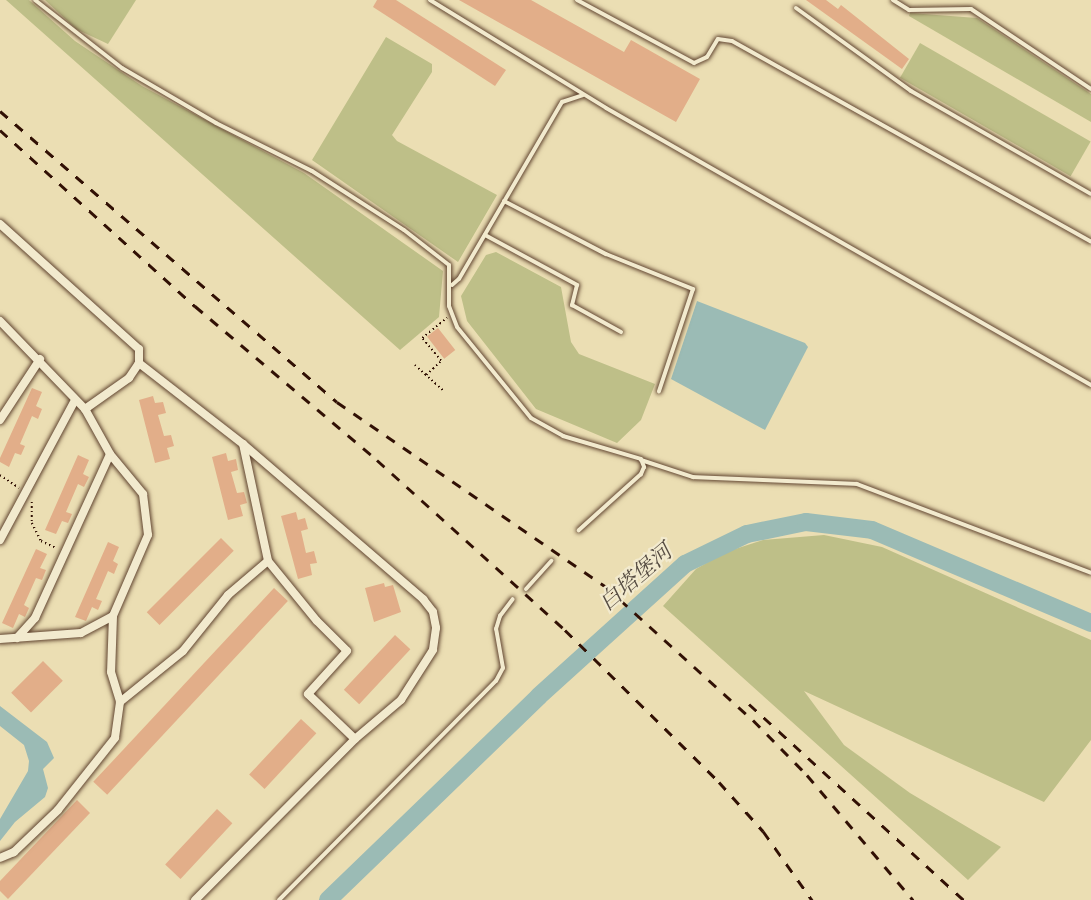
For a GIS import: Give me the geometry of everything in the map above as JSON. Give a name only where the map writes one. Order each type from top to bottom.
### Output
[{"type":"street","points":[[0,224],[139,349],[139,363],[129,378],[85,409]]},
{"type":"street","points":[[0,321],[40,359],[85,409],[110,454],[143,494],[148,535],[113,616],[111,672],[120,702],[115,738],[58,810],[14,852],[0,858]]},
{"type":"street","points":[[0,420],[40,359]]},
{"type":"street","points":[[139,363],[243,444],[434,612],[433,650],[401,700],[356,739],[195,900]]},
{"type":"street","points":[[0,540],[75,400]]},
{"type":"street","points":[[243,444],[268,561],[317,621],[346,651],[308,694],[356,739]]},
{"type":"street","points":[[17,638],[35,618],[110,454]]},
{"type":"street","points":[[120,702],[183,651],[228,595],[268,561]]},
{"type":"street","points":[[0,639],[81,633],[113,616]]},
{"type":"lane","points":[[35,0],[122,68],[216,123],[312,171],[404,230],[449,265],[452,314],[457,327],[531,418],[563,436],[693,477],[857,484],[1091,573]]},
{"type":"lane","points":[[430,0],[584,94],[1091,385]]},
{"type":"lane","points":[[577,0],[694,63],[707,57],[718,39],[732,41],[1091,242]]},
{"type":"lane","points":[[893,0],[909,10],[971,9],[1091,89]]},
{"type":"lane","points":[[796,8],[911,91],[1091,194]]},
{"type":"lane","points":[[452,285],[459,279],[562,102],[584,94]]},
{"type":"lane","points":[[504,201],[606,254],[693,290],[659,391]]},
{"type":"lane","points":[[484,236],[577,285],[572,305],[621,332]]},
{"type":"lane","points":[[579,530],[641,474],[644,467],[640,459]]},
{"type":"lane","points":[[526,589],[551,561]]},
{"type":"lane","points":[[279,900],[496,681],[503,668],[496,629],[500,616],[513,599]]},
{"type":"path","points":[[426,375],[441,361],[422,338],[452,314]]},
{"type":"path","points":[[416,365],[444,391]]},
{"type":"path","points":[[0,475],[25,492],[34,504],[32,523],[41,541],[65,552]]},
{"type":"green space","points":[[6,0],[29,0],[75,41],[142,86],[304,173],[443,271],[439,317],[400,350]]},
{"type":"green space","points":[[45,0],[136,0],[108,44],[76,29]]},
{"type":"green space","points":[[910,13],[977,18],[1091,94],[1091,122],[909,16]]},
{"type":"green space","points":[[386,37],[432,64],[432,72],[392,135],[397,141],[497,195],[458,262],[312,160]]},
{"type":"green space","points":[[920,43],[1091,141],[1071,176],[900,78]]},
{"type":"green space","points":[[496,252],[561,287],[571,342],[579,354],[655,384],[641,420],[617,443],[536,409],[467,321],[461,296],[486,255]]},
{"type":"green space","points":[[824,535],[882,547],[1091,640],[1091,740],[1044,802],[804,691],[844,745],[910,793],[1001,847],[968,880],[663,606],[696,569],[726,552],[763,540]]},
{"type":"water","points":[[697,301],[805,343],[808,347],[765,430],[671,379]]},
{"type":"water","points":[[0,706],[47,742],[54,758],[43,769],[48,788],[45,797],[15,822],[0,841],[0,819],[28,771],[29,761],[24,745],[0,726]]},
{"type":"building","points":[[377,0],[396,0],[506,70],[495,86],[373,7]]},
{"type":"building","points":[[459,0],[531,0],[624,52],[631,40],[700,79],[676,122]]},
{"type":"building","points":[[806,0],[826,0],[838,9],[841,5],[909,59],[902,69]]},
{"type":"building","points":[[438,328],[455,350],[444,359],[427,337]]},
{"type":"building","points":[[32,388],[42,392],[36,406],[42,409],[38,419],[32,416],[20,444],[25,446],[21,455],[15,453],[9,467],[0,462],[0,458]]},
{"type":"building","points":[[153,396],[155,403],[163,402],[166,413],[158,415],[164,436],[171,435],[174,446],[167,448],[170,459],[155,463],[139,400]]},
{"type":"building","points":[[226,453],[228,461],[236,459],[238,470],[231,472],[237,493],[244,492],[247,503],[240,505],[243,516],[228,520],[212,457]]},
{"type":"building","points":[[78,455],[89,460],[83,474],[89,477],[84,487],[78,484],[66,512],[72,514],[68,523],[62,521],[56,534],[45,530]]},
{"type":"building","points":[[296,512],[298,520],[305,518],[308,529],[301,531],[306,553],[314,551],[317,563],[310,564],[312,575],[298,579],[281,516]]},
{"type":"building","points":[[221,538],[234,551],[159,625],[147,612]]},
{"type":"building","points":[[108,542],[119,547],[113,561],[118,564],[114,574],[108,571],[96,599],[102,601],[98,610],[92,607],[86,621],[75,617]]},
{"type":"building","points":[[36,549],[47,554],[40,568],[46,570],[42,580],[36,578],[24,605],[29,608],[25,617],[19,614],[13,628],[2,623]]},
{"type":"building","points":[[384,583],[385,587],[393,585],[401,612],[374,622],[365,588]]},
{"type":"building","points":[[274,588],[288,601],[107,795],[93,782]]},
{"type":"building","points":[[395,635],[410,649],[359,704],[344,690]]},
{"type":"building","points":[[43,661],[63,681],[31,713],[11,693]]},
{"type":"building","points":[[301,719],[316,733],[265,789],[249,775]]},
{"type":"building","points":[[77,800],[90,813],[8,899],[0,891],[0,881]]},
{"type":"building","points":[[217,809],[232,823],[181,879],[165,865]]},
{"type":"waterway","name":"白塔堡河","points":[[328,900],[539,696],[685,564],[747,534],[806,522],[872,530],[1091,623]]},
{"type":"railway","points":[[0,111],[337,402],[605,586],[753,720],[807,775],[913,900]]},
{"type":"railway","points":[[0,130],[195,306],[377,460],[565,630],[719,782],[763,831],[812,900]]},
{"type":"railway","points":[[749,704],[964,900]]}]
